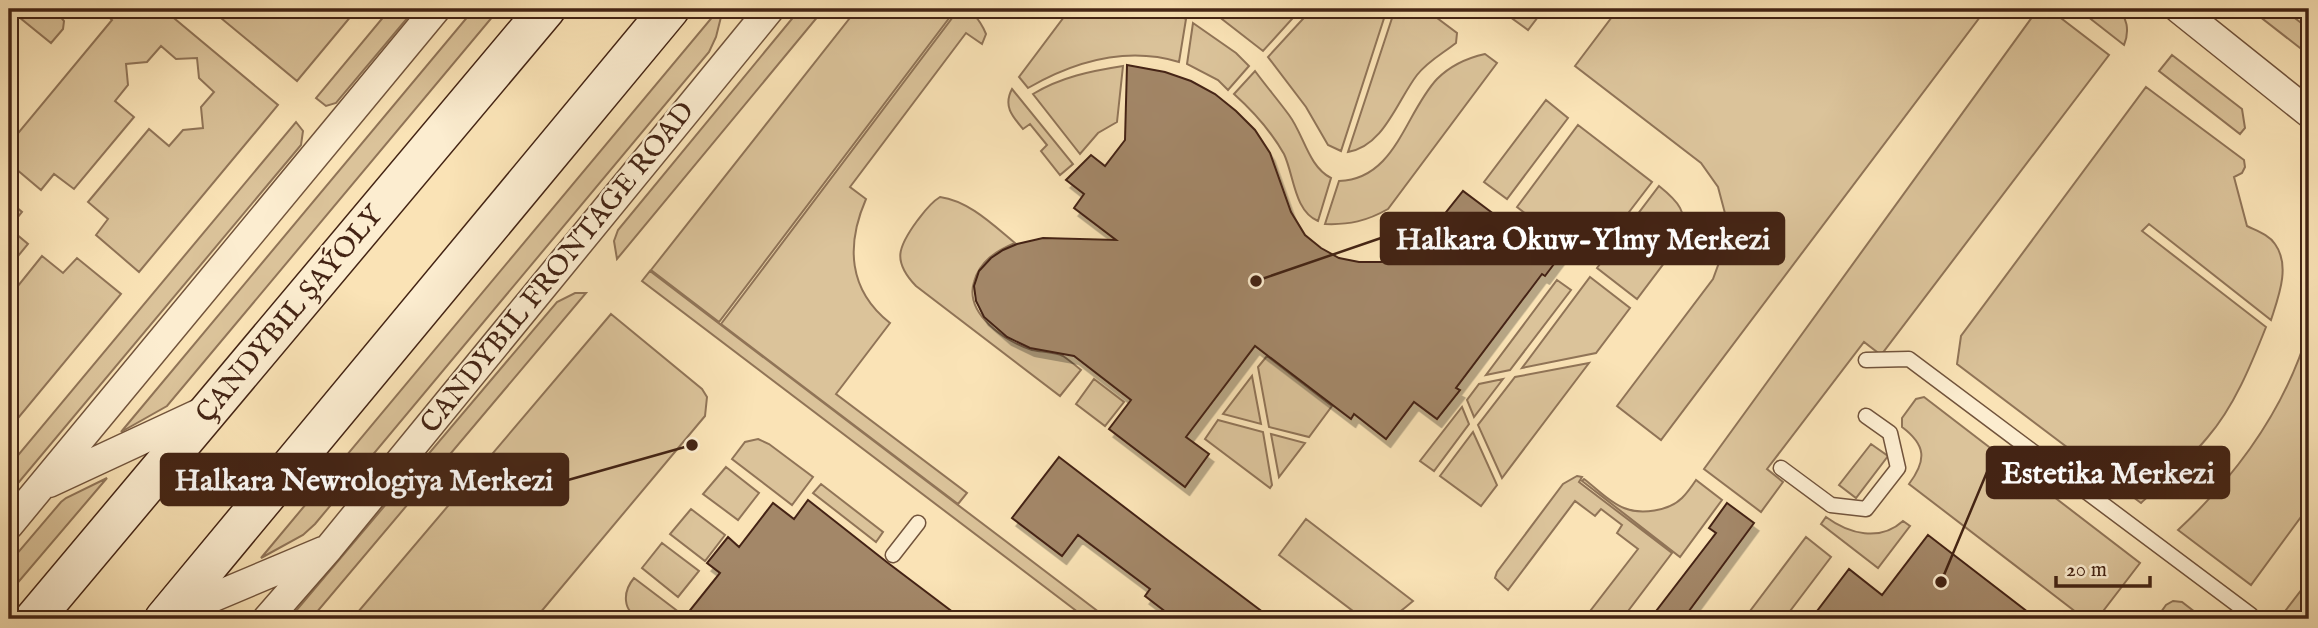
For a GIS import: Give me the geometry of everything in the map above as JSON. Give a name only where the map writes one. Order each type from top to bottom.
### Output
[{"type":"main road","name":"ÇANDYBIL ŞAÝOLY","points":[[34,619],[546,9]]},
{"type":"main road","points":[[164,619],[670,9]]},
{"type":"street","points":[[9,525],[436,9]]},
{"type":"street","points":[[741,46],[748,9]]},
{"type":"street","name":"CANDYBIL FRONTAGE ROAD","points":[[267,619],[329,548],[770,9]]},
{"type":"street","points":[[2179,9],[2309,113]]},
{"type":"street","points":[[42,486],[215,406]]},
{"type":"street","points":[[164,619],[329,548]]},
{"type":"lane","points":[[1866,360],[1909,359],[2251,615]]},
{"type":"lane","points":[[1781,468],[1831,505],[1866,509],[1898,468],[1890,433],[1866,416]]},
{"type":"lane","points":[[893,555],[918,523]]},
{"type":"shaded area","points":[[2106,8],[2119,11],[2127,24],[2124,45],[2078,9]]},
{"type":"shaded area","points":[[9,9],[54,9],[64,21],[63,29],[51,43]]},
{"type":"shaded area","points":[[100,9],[163,9],[278,105],[139,272],[96,235],[108,219],[88,202],[149,129],[169,146],[183,130],[203,128],[201,107],[214,92],[199,78],[197,58],[176,59],[161,46],[147,62],[126,64],[128,85],[115,101],[134,117],[74,189],[54,174],[41,190],[9,163],[9,144],[112,20]]},
{"type":"shaded area","points":[[210,9],[357,9],[297,81]]},
{"type":"shaded area","points":[[390,9],[415,9],[336,103],[326,106],[316,98]]},
{"type":"shaded area","points":[[474,9],[499,9],[167,406],[121,432]]},
{"type":"shaded area","points":[[719,9],[723,9],[709,52],[315,524],[303,535],[261,558]]},
{"type":"shaded area","points":[[800,9],[824,9],[617,259],[614,241],[618,230]]},
{"type":"shaded area","points":[[857,9],[956,9],[719,322],[651,270]]},
{"type":"shaded area","points":[[959,9],[968,11],[979,21],[986,34],[982,44],[966,33],[850,187],[866,199],[855,233],[855,266],[859,281],[876,310],[890,323],[836,394],[967,493],[958,504],[721,324]]},
{"type":"shaded area","points":[[1070,9],[1167,9],[1186,19],[1179,62],[1140,56],[1101,59],[1064,70],[1028,88],[1019,77]]},
{"type":"shaded area","points":[[1209,9],[1301,9],[1263,51]]},
{"type":"shaded area","points":[[1312,9],[1387,9],[1341,151],[1328,145],[1306,107],[1268,57]]},
{"type":"shaded area","points":[[1395,9],[1425,9],[1457,33],[1456,43],[1417,75],[1380,132],[1360,148],[1348,152]]},
{"type":"shaded area","points":[[1499,9],[1544,9],[1528,30]]},
{"type":"shaded area","points":[[1618,9],[1986,9],[1661,440],[1617,406],[1713,279],[1724,249],[1726,217],[1718,187],[1701,163],[1575,66]]},
{"type":"shaded area","points":[[2038,9],[2049,9],[2109,55],[1881,355],[1864,342],[1767,469],[1783,482],[1761,512],[1704,469]]},
{"type":"shaded area","points":[[2250,9],[2283,9],[2309,29],[2309,55]]},
{"type":"shaded area","points":[[1193,23],[1236,53],[1249,66],[1228,90],[1218,80],[1187,64]]},
{"type":"shaded area","points":[[1485,54],[1497,63],[1388,209],[1358,221],[1325,224],[1339,181],[1358,177],[1374,169],[1387,157],[1437,79],[1459,63]]},
{"type":"shaded area","points":[[2172,55],[2242,109],[2245,128],[2240,134],[2159,71]]},
{"type":"shaded area","points":[[1123,66],[1117,122],[1098,133],[1080,154],[1033,94],[1076,76]]},
{"type":"shaded area","points":[[1255,71],[1289,115],[1317,166],[1331,178],[1318,221],[1310,216],[1299,201],[1279,146],[1262,122],[1234,94]]},
{"type":"shaded area","points":[[2146,87],[2244,160],[2242,173],[2234,177],[2247,226],[2275,244],[2280,253],[2283,272],[2271,320],[2149,224],[2142,231],[2266,327],[2241,385],[2217,426],[2183,464],[2141,503],[1957,364],[1961,336]]},
{"type":"shaded area","points":[[1012,89],[1073,164],[1060,175],[1041,151],[1047,145],[1030,124],[1023,129],[1012,115],[1008,101]]},
{"type":"shaded area","points":[[1546,100],[1568,118],[1507,199],[1484,182]]},
{"type":"shaded area","points":[[296,122],[303,131],[301,145],[9,494],[9,466]]},
{"type":"shaded area","points":[[1578,125],[1652,182],[1590,263],[1517,207]]},
{"type":"shaded area","points":[[1659,186],[1680,208],[1684,221],[1683,238],[1637,299],[1597,268]]},
{"type":"shaded area","points":[[940,197],[951,199],[971,209],[1015,243],[995,253],[980,268],[974,282],[975,305],[990,325],[1011,340],[1032,350],[1063,356],[1081,370],[1060,396],[916,286],[903,269],[900,254],[905,239],[925,211]]},
{"type":"shaded area","points":[[9,201],[22,212],[9,228]]},
{"type":"shaded area","points":[[9,228],[28,244],[9,267]]},
{"type":"shaded area","points":[[42,256],[63,273],[77,258],[121,294],[9,429],[9,297]]},
{"type":"shaded area","points":[[650,271],[1108,619],[1087,619],[642,281]]},
{"type":"shaded area","points":[[1590,277],[1630,308],[1596,353],[1522,368]]},
{"type":"shaded area","points":[[1557,280],[1571,290],[1510,370],[1486,375]]},
{"type":"shaded area","points":[[575,293],[586,293],[311,619],[289,619],[557,302]]},
{"type":"shaded area","points":[[611,314],[702,389],[707,397],[705,416],[535,619],[352,619]]},
{"type":"shaded area","points":[[2309,329],[2309,506],[2251,585],[2178,530],[2220,486],[2257,438],[2287,386]]},
{"type":"shaded area","points":[[1267,356],[1332,406],[1309,437],[1269,427],[1258,367]]},
{"type":"shaded area","points":[[1589,363],[1502,478],[1478,425],[1515,377]]},
{"type":"shaded area","points":[[1252,376],[1261,424],[1223,414]]},
{"type":"shaded area","points":[[1094,379],[1124,402],[1105,426],[1076,404]]},
{"type":"shaded area","points":[[1503,379],[1474,417],[1467,400],[1479,384]]},
{"type":"shaded area","points":[[1924,397],[2140,563],[2097,619],[2085,619],[1909,484],[1919,467],[1921,453],[1916,440],[1902,427],[1902,418],[1916,399]]},
{"type":"shaded area","points":[[1462,407],[1469,424],[1434,471],[1420,461]]},
{"type":"shaded area","points":[[1218,420],[1263,432],[1272,485],[1270,488],[1205,439]]},
{"type":"shaded area","points":[[1473,432],[1497,485],[1481,506],[1440,476]]},
{"type":"shaded area","points":[[1271,434],[1305,443],[1279,477]]},
{"type":"shaded area","points":[[758,439],[769,444],[813,477],[792,505],[732,459],[745,442]]},
{"type":"shaded area","points":[[1871,444],[1888,456],[1856,498],[1839,485]]},
{"type":"shaded area","points":[[726,467],[759,493],[738,520],[703,494]]},
{"type":"shaded area","points":[[1577,476],[1582,477],[1579,482],[1672,553],[1622,619],[1584,619],[1638,549],[1617,533],[1622,525],[1601,509],[1595,516],[1575,501],[1508,590],[1495,578],[1563,484]]},
{"type":"shaded area","points":[[107,478],[9,593],[9,563],[61,502]]},
{"type":"shaded area","points":[[1584,479],[1614,503],[1631,510],[1654,510],[1670,506],[1682,498],[1696,480],[1722,500],[1680,557],[1582,481]]},
{"type":"shaded area","points":[[821,484],[883,532],[876,542],[813,493]]},
{"type":"shaded area","points":[[691,509],[725,535],[705,561],[670,534]]},
{"type":"shaded area","points":[[1826,517],[1844,528],[1864,533],[1884,532],[1903,521],[1910,526],[1878,568],[1821,524]]},
{"type":"shaded area","points":[[1306,519],[1413,601],[1388,618],[1375,619],[1357,614],[1279,555]]},
{"type":"shaded area","points":[[1806,537],[1831,557],[1784,619],[1744,619]]},
{"type":"shaded area","points":[[662,543],[699,571],[678,597],[642,568]]},
{"type":"shaded area","points":[[634,578],[688,619],[651,621],[635,616],[626,601],[630,583]]},
{"type":"shaded area","points":[[2309,580],[2309,619],[2279,619]]},
{"type":"shaded area","points":[[2173,601],[2182,602],[2204,619],[2156,619],[2166,605]]},
{"type":"building","points":[[1127,65],[1165,72],[1191,81],[1215,94],[1236,111],[1255,130],[1270,153],[1291,212],[1305,235],[1339,258],[1381,262],[1419,246],[1463,191],[1515,230],[1563,252],[1545,276],[1542,274],[1456,388],[1460,390],[1437,419],[1414,402],[1386,439],[1354,414],[1351,419],[1255,346],[1186,437],[1209,454],[1185,487],[1109,429],[1131,400],[1074,356],[1030,348],[1007,337],[984,317],[976,301],[974,286],[979,271],[1003,250],[1043,238],[1116,240],[1074,208],[1084,194],[1066,180],[1091,155],[1105,166],[1125,140]]},
{"type":"building","points":[[1059,457],[1272,619],[1175,619],[1145,596],[1150,589],[1078,535],[1062,556],[1012,518]]},
{"type":"building","points":[[808,500],[962,619],[683,619],[720,573],[707,563],[728,537],[739,547],[773,503],[794,519]]},
{"type":"building","points":[[1727,503],[1754,523],[1683,619],[1650,619],[1716,533],[1709,528]]},
{"type":"building","points":[[1928,535],[2037,619],[1811,619],[1849,569],[1882,595]]},
{"type":"place","name":"Halkara Okuw-Ylmy Merkezi","points":[[1256,281]]},
{"type":"place","name":"Halkara Newrologiya Merkezi","points":[[692,445]]},
{"type":"place","name":"Estetika Merkezi","points":[[1941,582]]}]
